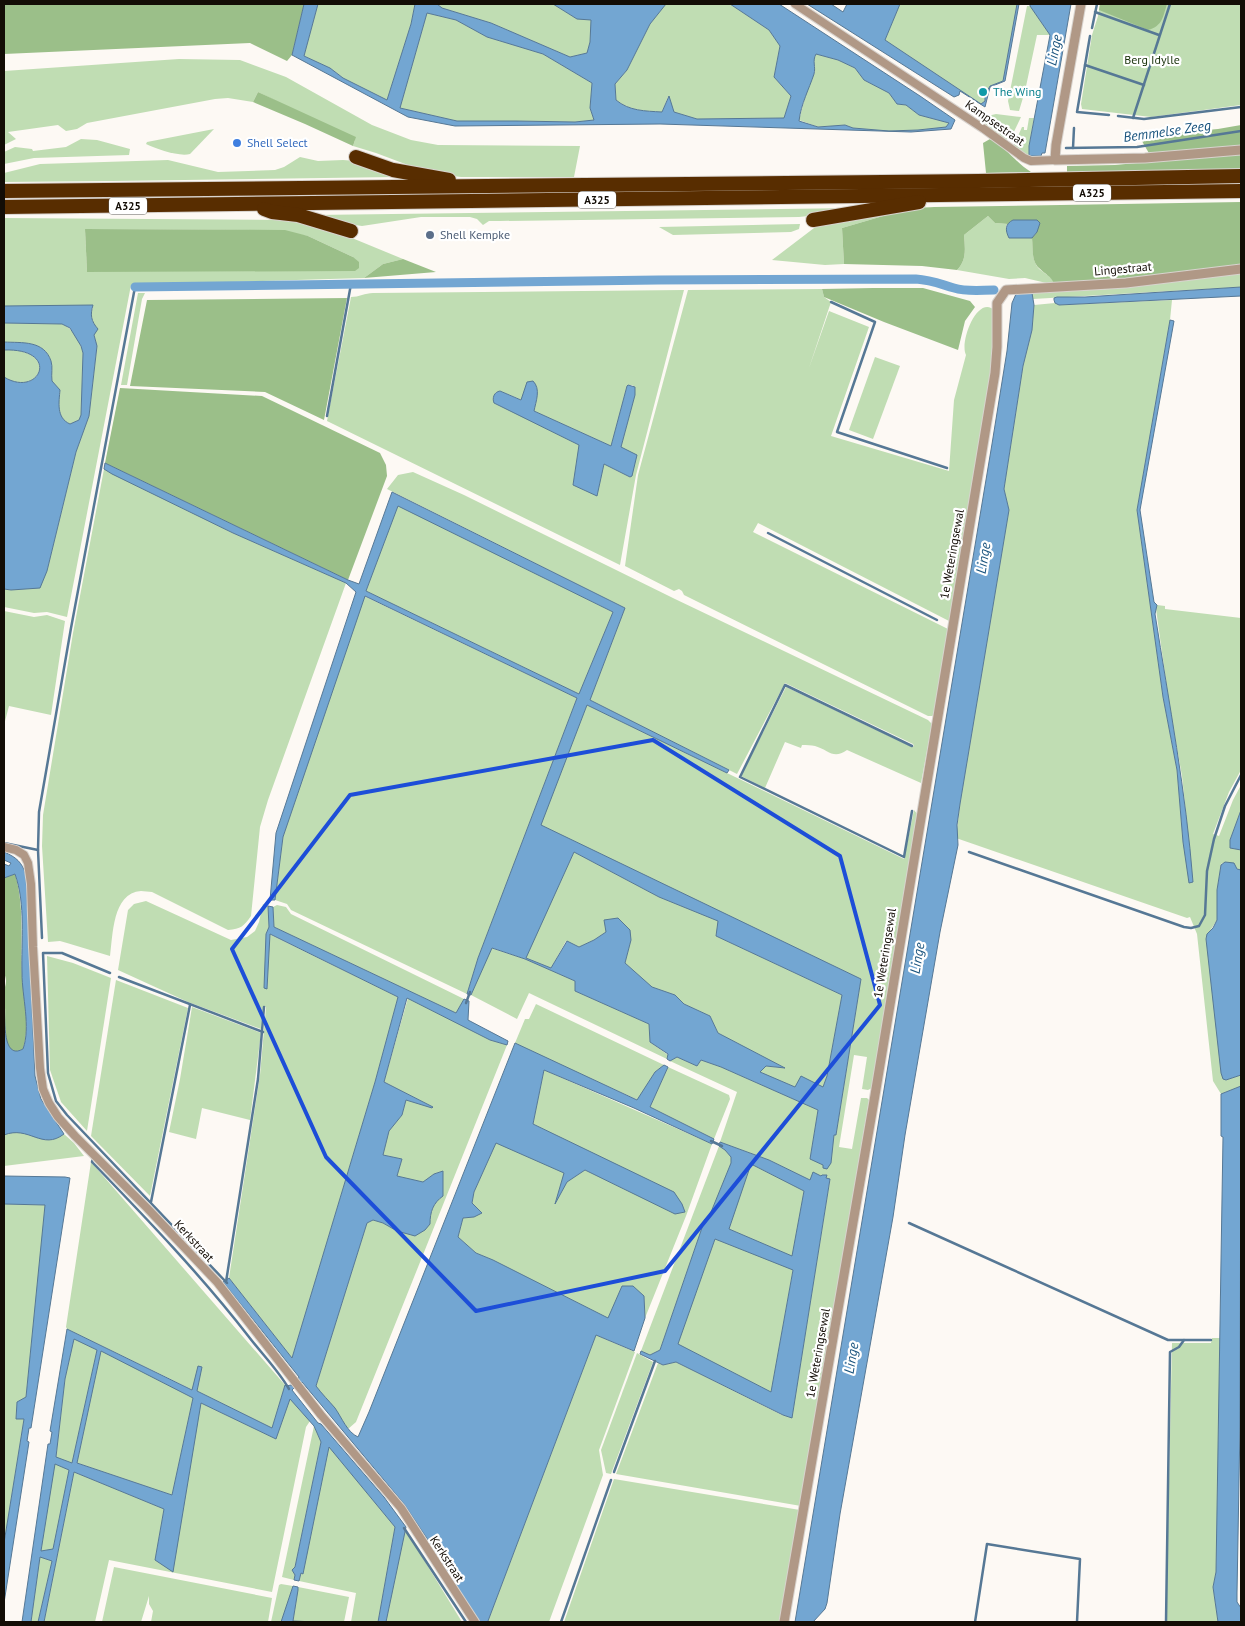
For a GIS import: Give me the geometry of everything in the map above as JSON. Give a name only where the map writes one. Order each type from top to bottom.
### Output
[{"type":"highway","points":[[356,157],[393,170],[482,186]]},
{"type":"highway","name":"A325","points":[[4,191],[978,181],[1241,176]]},
{"type":"highway","name":"A325","points":[[4,207],[1241,191]]},
{"type":"highway","points":[[813,220],[914,204],[943,196]]},
{"type":"highway","points":[[252,204],[272,212],[298,216],[351,231]]},
{"type":"street","name":"Kampsestraat","points":[[795,4],[1024,158],[1036,161],[1145,158],[1241,150]]},
{"type":"street","points":[[1055,160],[1081,4]]},
{"type":"street","name":"Lingestraat","points":[[1006,290],[1126,282],[1241,269]]},
{"type":"street","name":"1e Weteringsewal","points":[[784,1622],[873,1104],[994,373],[997,347],[997,303],[1006,290]]},
{"type":"street","name":"Kerkstraat","points":[[4,848],[16,850],[24,856],[28,864],[31,884],[40,1068],[43,1089],[54,1110],[75,1136],[148,1208],[217,1282],[321,1415],[401,1508],[475,1622]]},
{"type":"highlighted area","points":[[653,740],[840,856],[880,1005],[665,1271],[476,1311],[326,1157],[232,949],[350,795]]},
{"type":"green space","points":[[4,4],[304,4],[292,55],[287,61],[250,43],[4,54]]},
{"type":"green space","points":[[318,4],[415,4],[411,24],[387,100],[343,78],[330,68],[304,56]]},
{"type":"green space","points":[[437,4],[553,4],[577,19],[592,19],[587,53],[570,57],[491,23],[442,8]]},
{"type":"green space","points":[[666,4],[730,4],[769,30],[780,46],[774,77],[791,96],[784,118],[697,119],[674,112],[668,97],[662,112],[632,108],[616,100],[615,84],[627,70],[650,24]]},
{"type":"green space","points":[[900,4],[1017,4],[1003,81],[990,86],[985,95],[985,101],[981,104],[885,40]]},
{"type":"green space","name":"Berg Idylle","points":[[1100,4],[1241,4],[1241,105],[1151,117],[1082,109],[1081,104],[1092,35]]},
{"type":"green space","points":[[1100,4],[1167,4],[1160,23],[1148,30],[1099,10]]},
{"type":"green space","points":[[1027,6],[1030,6],[1050,35],[1037,35],[1019,111],[1010,110],[1008,101]]},
{"type":"green space","points":[[427,13],[456,20],[487,37],[543,54],[592,83],[590,108],[594,120],[575,122],[457,121],[400,108]]},
{"type":"green space","points":[[816,54],[838,60],[855,68],[864,80],[889,93],[897,104],[906,105],[919,115],[949,123],[947,127],[889,131],[853,128],[845,125],[818,127],[799,120],[809,83],[815,72],[814,59]]},
{"type":"green space","points":[[179,59],[240,60],[286,77],[372,125],[411,140],[438,145],[580,146],[574,177],[461,177],[429,173],[353,146],[355,140],[258,92],[253,102],[228,98],[215,99],[87,123],[77,129],[66,131],[58,125],[8,132],[16,139],[4,145],[4,71]]},
{"type":"green space","points":[[258,92],[356,137],[353,146],[253,102]]},
{"type":"green space","points":[[996,114],[1021,117],[1011,138],[1004,140],[978,121],[983,117]]},
{"type":"green space","points":[[1029,118],[1034,118],[1029,156],[1026,156],[1014,145],[1022,127],[1024,127],[1024,130],[1027,130]]},
{"type":"green space","points":[[1241,125],[1241,145],[1150,155],[1139,136],[1218,129]]},
{"type":"green space","points":[[214,129],[190,154],[174,153],[146,144],[147,142]]},
{"type":"green space","points":[[81,139],[97,140],[130,149],[129,155],[34,158],[4,164],[4,152],[15,147],[32,149],[33,151],[66,147]]},
{"type":"green space","points":[[990,139],[1031,172],[986,173],[983,143]]},
{"type":"green space","points":[[1241,153],[1241,169],[1067,172],[1067,166],[1115,165]]},
{"type":"green space","points":[[300,157],[318,161],[356,161],[395,177],[4,182],[4,173],[40,164],[168,160],[218,172],[275,170]]},
{"type":"green space","points":[[1241,202],[1241,265],[1117,280],[1055,285],[1050,277],[1036,265],[1034,258],[1032,238],[1037,232],[1037,220],[1013,220],[1008,224],[995,223],[988,216],[964,235],[964,258],[957,270],[922,266],[844,264],[842,228],[907,209]]},
{"type":"green space","points":[[898,207],[934,207],[907,209],[842,228],[844,264],[825,265],[772,260],[818,225]]},
{"type":"green space","points":[[855,208],[799,217],[489,221],[483,225],[477,219],[470,217],[421,217],[362,226],[314,215]]},
{"type":"green space","points":[[988,216],[995,223],[1008,224],[1006,226],[1009,238],[1032,238],[1033,256],[1036,264],[1038,268],[1051,278],[1055,285],[1025,278],[1009,279],[957,270],[964,258],[964,235]]},
{"type":"green space","points":[[4,218],[292,220],[352,238],[403,259],[383,264],[364,278],[131,285],[67,617],[47,612],[34,613],[4,607],[4,589],[11,590],[47,571],[76,452],[89,416],[97,347],[91,315],[93,306],[4,306]],"holes":[[[85,229],[254,230],[308,236],[353,257],[87,272]]]},
{"type":"green space","points":[[800,224],[799,229],[791,232],[673,235],[659,227]]},
{"type":"green space","points":[[85,229],[285,230],[308,236],[353,257],[359,262],[359,268],[355,271],[87,272]]},
{"type":"green space","points":[[403,259],[436,272],[364,278],[383,264]]},
{"type":"green space","points":[[1241,273],[1241,287],[1033,299],[1032,293],[1110,289]]},
{"type":"green space","points":[[923,288],[970,301],[975,307],[965,321],[958,350],[824,297],[822,289]]},
{"type":"green space","points":[[822,289],[824,297],[831,302],[809,368],[829,311],[869,327],[831,436],[949,471],[954,400],[966,355],[965,340],[972,321],[982,308],[989,307],[995,311],[994,352],[949,621],[758,523],[753,532],[948,629],[934,715],[932,716],[928,716],[684,595],[679,589],[674,591],[625,566],[638,475],[688,290]]},
{"type":"green space","points":[[684,290],[636,475],[620,565],[327,421],[351,297],[373,293]],"holes":[[[632,385],[635,387],[635,395],[621,447],[630,477],[604,464],[597,495],[573,485],[580,445],[494,403],[493,398],[500,391],[522,400],[537,397],[534,411],[611,446],[627,386]]]},
{"type":"green space","points":[[138,293],[145,293],[142,299],[127,385],[121,385]]},
{"type":"green space","points":[[347,298],[324,420],[265,392],[130,386],[147,300]]},
{"type":"green space","points":[[1172,300],[1137,510],[1163,697],[1177,770],[1183,842],[1193,882],[1182,776],[1169,703],[1156,609],[1157,605],[1165,606],[1165,609],[1241,618],[1241,770],[1229,792],[1213,834],[1219,836],[1241,785],[1241,810],[1230,840],[1230,848],[1241,850],[1241,870],[1222,863],[1217,890],[1217,920],[1206,937],[1226,1080],[1241,1075],[1241,1086],[1221,1094],[1213,1081],[1197,934],[1190,917],[1187,918],[956,838],[1009,510],[1004,489],[1023,366],[1032,330],[1034,305]]},
{"type":"green space","points":[[4,323],[62,324],[73,332],[83,353],[81,415],[79,420],[70,424],[60,414],[60,390],[52,381],[52,363],[48,354],[43,349],[32,344],[4,342]]},
{"type":"green space","points":[[4,350],[22,351],[33,356],[39,363],[39,371],[35,378],[27,382],[17,382],[4,377]]},
{"type":"green space","points":[[875,357],[900,366],[873,439],[849,430]]},
{"type":"green space","points":[[120,388],[262,396],[380,453],[386,465],[387,476],[348,580],[105,463]]},
{"type":"green space","points":[[104,469],[233,533],[346,583],[260,827],[251,916],[242,926],[228,930],[152,892],[141,891],[131,894],[124,899],[119,907],[113,927],[110,956],[60,941],[48,942],[42,846],[43,815],[73,633]]},
{"type":"green space","points":[[413,472],[928,720],[932,724],[921,783],[847,750],[834,754],[815,746],[802,745],[801,748],[785,742],[765,788],[741,776],[786,687],[912,747],[914,746],[785,683],[737,774],[590,700],[625,608],[387,489],[398,475]]},
{"type":"green space","points":[[398,505],[613,612],[579,694],[366,591]]},
{"type":"green space","points":[[364,596],[577,698],[478,958],[467,994],[291,910],[287,904],[275,900],[283,837]]},
{"type":"green space","points":[[4,611],[34,617],[47,615],[65,621],[51,715],[9,706],[4,725]]},
{"type":"green space","points":[[587,705],[904,859],[914,810],[918,815],[872,1088],[868,1090],[862,1089],[867,1057],[854,1055],[839,1147],[852,1149],[861,1098],[869,1100],[801,1506],[616,1474],[658,1363],[663,1365],[676,1362],[782,1415],[792,1417],[830,1180],[826,1178],[826,1175],[822,1175],[810,1180],[769,1160],[720,1142],[737,1092],[670,1061],[677,1057],[697,1066],[701,1060],[818,1110],[810,1159],[832,1148],[834,1135],[836,1135],[861,979],[540,825]]},
{"type":"green space","points":[[574,852],[659,897],[719,921],[716,936],[842,995],[827,1076],[823,1087],[795,1087],[759,1072],[765,1066],[784,1068],[718,1033],[710,1016],[684,1004],[675,995],[651,987],[625,963],[631,940],[606,932],[579,947],[566,941],[551,968],[525,958]]},
{"type":"green space","points":[[15,874],[21,912],[22,977],[26,1023],[23,1049],[16,1051],[7,1044],[4,997],[6,981],[4,970],[4,878]]},
{"type":"green space","points":[[146,901],[231,940],[247,937],[255,931],[263,904],[268,906],[269,927],[266,934],[267,989],[269,934],[398,997],[375,1082],[292,1358],[229,1278],[260,1075],[266,1007],[263,1007],[261,1029],[188,1002],[118,970],[128,910],[134,904]]},
{"type":"green space","points":[[277,905],[286,907],[291,914],[464,999],[456,1013],[274,927],[273,907]]},
{"type":"green space","points":[[491,948],[525,959],[575,981],[575,991],[649,1024],[650,1042],[668,1055],[667,1059],[529,993],[517,1019],[471,995]]},
{"type":"green space","points":[[47,956],[73,963],[111,978],[87,1131],[61,1102],[50,1070]]},
{"type":"green space","points":[[116,980],[188,1008],[150,1196],[91,1136]]},
{"type":"green space","points":[[408,998],[490,1040],[507,1045],[356,1422],[348,1429],[316,1386],[367,1223],[373,1220],[397,1231],[430,1215],[436,1201],[443,1196],[443,1171],[434,1174],[423,1183],[397,1176],[402,1159],[383,1155],[389,1130],[402,1115],[406,1100],[433,1107],[384,1082]]},
{"type":"green space","points":[[536,1004],[664,1065],[655,1072],[638,1100],[521,1047],[515,1043],[525,1019],[529,1019]]},
{"type":"green space","points":[[192,1007],[261,1033],[250,1120],[202,1108],[196,1139],[169,1132]]},
{"type":"green space","points":[[668,1067],[729,1095],[730,1099],[714,1139],[650,1107]]},
{"type":"green space","points":[[544,1070],[712,1144],[686,1216],[645,1318],[644,1296],[622,1286],[609,1319],[476,1253],[458,1237],[463,1218],[474,1217],[472,1203],[474,1192],[496,1142],[565,1173],[556,1201],[567,1182],[585,1170],[629,1191],[577,1146],[533,1124]]},
{"type":"green space","points":[[15,1132],[46,1140],[58,1138],[64,1134],[84,1156],[4,1166],[4,1135]]},
{"type":"green space","points":[[719,1146],[731,1157],[731,1163],[709,1218],[705,1219],[660,1350],[650,1355],[641,1351]]},
{"type":"green space","points":[[91,1162],[285,1385],[272,1428],[197,1391],[201,1367],[198,1367],[193,1390],[67,1329]]},
{"type":"green space","points":[[750,1163],[804,1191],[792,1257],[729,1229]]},
{"type":"green space","points":[[4,1204],[46,1205],[26,1397],[17,1402],[16,1418],[24,1419],[4,1543]]},
{"type":"green space","points":[[715,1239],[793,1269],[771,1393],[677,1344]]},
{"type":"green space","points":[[596,1335],[635,1352],[599,1450],[603,1475],[549,1622],[489,1622],[488,1621]]},
{"type":"green space","points":[[74,1338],[97,1350],[72,1463],[56,1458],[65,1379]]},
{"type":"green space","points":[[1212,1338],[1220,1338],[1216,1572],[1213,1587],[1218,1622],[1166,1622],[1172,1343],[1211,1343]]},
{"type":"green space","points":[[101,1350],[193,1398],[172,1495],[77,1463]]},
{"type":"green space","points":[[637,1353],[653,1362],[611,1474],[606,1473],[601,1450]]},
{"type":"green space","points":[[290,1398],[310,1421],[306,1427],[272,1592],[109,1560],[95,1622],[44,1622],[74,1472],[164,1509],[155,1560],[201,1403],[276,1439]]},
{"type":"green space","points":[[314,1426],[321,1442],[295,1567],[292,1570],[295,1575],[294,1580],[282,1577]]},
{"type":"green space","points":[[329,1446],[395,1527],[378,1622],[351,1622],[356,1593],[299,1581],[301,1573],[303,1573]]},
{"type":"green space","points":[[54,1463],[69,1470],[53,1550],[41,1551]]},
{"type":"green space","points":[[614,1479],[800,1510],[780,1622],[564,1622]]},
{"type":"green space","points":[[405,1529],[462,1622],[386,1622]]},
{"type":"green space","points":[[40,1556],[52,1561],[38,1622],[31,1622]]},
{"type":"green space","points":[[114,1567],[272,1598],[268,1622],[151,1622],[153,1611],[149,1604],[149,1596],[141,1622],[102,1622]]},
{"type":"green space","points":[[279,1585],[293,1586],[282,1622],[271,1622]]},
{"type":"green space","points":[[298,1587],[349,1597],[344,1622],[293,1621]]},
{"type":"water","points":[[304,4],[318,4],[304,56],[330,68],[343,78],[387,100],[411,24],[415,4],[437,4],[442,8],[491,23],[570,57],[587,53],[590,42],[591,20],[577,19],[553,4],[666,4],[650,24],[627,70],[615,84],[616,100],[621,104],[643,111],[662,112],[669,96],[674,112],[697,119],[784,118],[791,96],[774,77],[780,46],[769,30],[730,4],[779,4],[955,120],[951,129],[911,132],[660,124],[455,126],[408,117],[292,55]],"holes":[[[427,13],[456,20],[487,37],[543,54],[592,83],[590,108],[594,120],[575,122],[457,121],[400,108]],[[816,54],[838,60],[855,68],[864,80],[889,93],[897,104],[906,105],[919,115],[949,123],[946,127],[889,131],[853,128],[845,125],[818,127],[799,121],[803,103],[814,74]]]},
{"type":"water","points":[[807,4],[831,4],[843,12],[847,4],[900,4],[885,40],[981,104],[985,101],[985,95],[990,86],[1003,81],[1017,4],[1019,4],[1005,81],[990,87],[985,107],[960,91],[959,95],[954,97]]},
{"type":"water","name":"Linge","points":[[1030,4],[1071,4],[1045,153],[1042,153],[1041,156],[1029,156],[1029,146],[1050,35]]},
{"type":"water","points":[[1013,220],[1037,220],[1040,223],[1037,232],[1032,238],[1009,238],[1006,228],[1008,223]]},
{"type":"water","points":[[1241,287],[1241,296],[1059,305],[1054,300],[1057,297],[1085,297]]},
{"type":"water","name":"Linge","points":[[1032,293],[1034,305],[1032,330],[1023,366],[1004,489],[1009,510],[960,804],[957,825],[958,845],[940,932],[905,1135],[893,1217],[840,1514],[827,1603],[825,1609],[813,1622],[795,1622],[992,444],[1007,351],[1012,303],[1016,294]]},
{"type":"water","points":[[93,305],[92,318],[98,329],[94,335],[97,346],[89,416],[76,452],[47,571],[40,588],[4,589],[4,377],[17,382],[27,382],[35,378],[39,371],[39,363],[34,356],[22,351],[4,350],[4,342],[32,344],[43,349],[48,354],[52,363],[52,381],[60,390],[60,414],[70,424],[79,420],[81,415],[83,353],[70,328],[62,324],[4,323],[4,306]]},
{"type":"water","points":[[1170,320],[1174,321],[1140,510],[1154,602],[1157,605],[1155,614],[1186,815],[1193,882],[1189,883],[1183,842],[1177,770],[1163,697],[1137,510]]},
{"type":"water","points":[[533,381],[537,388],[534,411],[611,446],[627,386],[635,387],[635,395],[621,447],[637,455],[632,476],[630,477],[604,464],[597,496],[573,485],[579,445],[494,403],[494,396],[500,391],[521,400],[527,382]]},
{"type":"water","points":[[105,463],[359,584],[392,492],[625,608],[590,700],[729,770],[727,773],[587,705],[541,825],[861,979],[836,1135],[834,1135],[831,1163],[827,1169],[810,1159],[818,1110],[701,1060],[697,1066],[677,1057],[670,1061],[667,1059],[668,1054],[650,1042],[649,1024],[575,991],[575,981],[525,959],[492,948],[471,995],[467,994],[478,958],[577,698],[365,596],[283,837],[275,900],[270,900],[276,833],[356,592],[346,583],[233,533],[104,469]],"holes":[[[398,506],[613,612],[579,694],[366,591]],[[574,852],[659,897],[718,921],[716,936],[842,995],[827,1076],[823,1087],[801,1076],[795,1087],[760,1072],[766,1066],[785,1068],[718,1033],[710,1016],[684,1004],[675,995],[652,987],[625,963],[631,940],[630,930],[618,918],[604,920],[606,932],[579,947],[567,941],[551,968],[526,958]]]},
{"type":"water","points":[[1241,810],[1241,850],[1230,848],[1230,840]]},
{"type":"water","points":[[4,852],[18,861],[26,875],[35,1076],[41,1099],[64,1134],[56,1139],[42,1139],[21,1133],[4,1135],[4,1001],[7,1042],[16,1051],[23,1049],[26,1031],[26,1012],[22,982],[21,898],[15,874],[4,878],[4,864],[9,866],[11,863],[4,860]]},
{"type":"water","points":[[1225,862],[1234,863],[1237,869],[1241,870],[1241,1075],[1226,1080],[1223,1079],[1221,1073],[1206,939],[1207,934],[1217,920],[1217,890],[1221,865]]},
{"type":"water","points":[[268,906],[273,907],[274,927],[456,1013],[464,999],[469,1001],[468,1020],[508,1041],[507,1045],[490,1040],[407,998],[384,1082],[433,1107],[406,1100],[402,1115],[389,1131],[383,1155],[402,1159],[397,1176],[423,1182],[434,1174],[443,1171],[443,1196],[433,1208],[430,1224],[425,1230],[415,1236],[397,1231],[373,1220],[367,1223],[316,1386],[335,1408],[354,1435],[358,1437],[369,1412],[515,1043],[637,1100],[655,1072],[664,1065],[668,1067],[650,1107],[714,1139],[712,1144],[634,1108],[544,1070],[533,1124],[674,1192],[685,1212],[675,1214],[585,1170],[567,1182],[555,1204],[564,1173],[496,1143],[474,1192],[472,1203],[482,1213],[474,1217],[463,1218],[458,1237],[476,1253],[608,1318],[622,1286],[633,1286],[644,1296],[645,1318],[634,1351],[596,1335],[489,1622],[480,1622],[455,1587],[434,1549],[404,1504],[301,1383],[298,1379],[299,1377],[223,1282],[229,1278],[292,1358],[375,1082],[398,997],[270,934],[267,989],[264,988],[266,934],[269,927]]},
{"type":"water","points":[[1241,1086],[1240,1425],[1237,1602],[1241,1608],[1241,1622],[1218,1622],[1213,1587],[1216,1572],[1223,1137],[1221,1136],[1221,1094]]},
{"type":"water","points":[[720,1142],[769,1160],[810,1180],[813,1172],[821,1176],[827,1175],[826,1178],[830,1179],[792,1418],[676,1362],[663,1365],[640,1354],[641,1351],[650,1355],[660,1350],[705,1219],[709,1217],[731,1163],[731,1157],[719,1146]],"holes":[[[751,1164],[804,1191],[792,1256],[729,1229]],[[715,1239],[793,1270],[771,1392],[678,1344]]]},
{"type":"water","points":[[4,1176],[70,1178],[31,1428],[29,1428],[27,1441],[29,1442],[4,1603],[4,1543],[24,1419],[16,1419],[17,1402],[26,1397],[45,1205],[4,1204]]},
{"type":"water","points":[[67,1329],[192,1390],[198,1366],[202,1367],[197,1391],[272,1428],[285,1385],[291,1385],[294,1388],[292,1390],[318,1423],[321,1424],[384,1497],[406,1527],[386,1622],[378,1622],[395,1527],[329,1447],[303,1574],[301,1573],[299,1581],[294,1580],[295,1575],[292,1570],[295,1567],[321,1442],[314,1426],[290,1399],[276,1439],[201,1403],[173,1572],[155,1560],[164,1509],[74,1472],[44,1622],[38,1622],[52,1561],[40,1557],[31,1622],[22,1622],[48,1444],[50,1444],[52,1432],[50,1431]],"holes":[[[74,1339],[97,1350],[72,1463],[56,1457],[65,1379]],[[101,1351],[193,1398],[172,1495],[77,1463]],[[55,1464],[69,1470],[53,1549],[41,1551]]]},
{"type":"water","points":[[293,1586],[298,1587],[298,1590],[293,1621],[316,1622],[281,1622]]},
{"type":"waterway","points":[[1092,28],[1097,4]]},
{"type":"waterway","points":[[1133,118],[1170,4]]},
{"type":"waterway","points":[[1095,12],[1159,35]]},
{"type":"waterway","points":[[1090,36],[1077,112],[1109,115]]},
{"type":"waterway","points":[[1085,65],[1144,85]]},
{"type":"waterway","points":[[1118,116],[1144,119],[1241,107]]},
{"type":"waterway","points":[[1073,148],[1074,128]]},
{"type":"waterway","name":"Bemmelse Zeeg","points":[[1066,148],[1137,147],[1241,131]]},
{"type":"waterway","points":[[135,287],[658,280],[916,279],[964,290],[994,290]]},
{"type":"waterway","points":[[327,416],[351,284]]},
{"type":"waterway","points":[[42,938],[38,850],[39,812],[71,628],[135,287]]},
{"type":"waterway","points":[[831,302],[875,322],[837,432],[947,468]]},
{"type":"waterway","points":[[768,533],[937,620]]},
{"type":"waterway","points":[[912,746],[785,685],[740,777],[904,857],[912,811]]},
{"type":"waterway","points":[[969,852],[1184,927],[1199,926],[1205,915],[1207,871],[1214,839],[1225,806],[1241,775]]},
{"type":"waterway","points":[[4,843],[38,850]]},
{"type":"waterway","points":[[110,973],[62,953],[43,953],[48,1073],[56,1101],[67,1115],[227,1283]]},
{"type":"waterway","points":[[119,977],[263,1032]]},
{"type":"waterway","points":[[466,1003],[470,992]]},
{"type":"waterway","points":[[151,1202],[190,1005]]},
{"type":"waterway","points":[[226,1282],[258,1079],[264,1007]]},
{"type":"waterway","points":[[711,1141],[722,1146]]},
{"type":"waterway","points":[[93,1159],[92,1162],[193,1269],[275,1369],[289,1389]]},
{"type":"waterway","points":[[909,1223],[1168,1340],[1211,1340]]},
{"type":"waterway","points":[[1166,1622],[1170,1352],[1179,1347],[1184,1340]]},
{"type":"waterway","points":[[614,1472],[655,1361]]},
{"type":"waterway","points":[[561,1622],[611,1480]]},
{"type":"waterway","points":[[404,1528],[466,1622]]},
{"type":"waterway","points":[[975,1622],[987,1544],[1080,1559],[1077,1622]]},
{"type":"place","name":"The Wing","points":[[983,92]]},
{"type":"place","name":"Shell Select","points":[[237,143]]},
{"type":"place","name":"Shell Kempke","points":[[430,235]]}]
